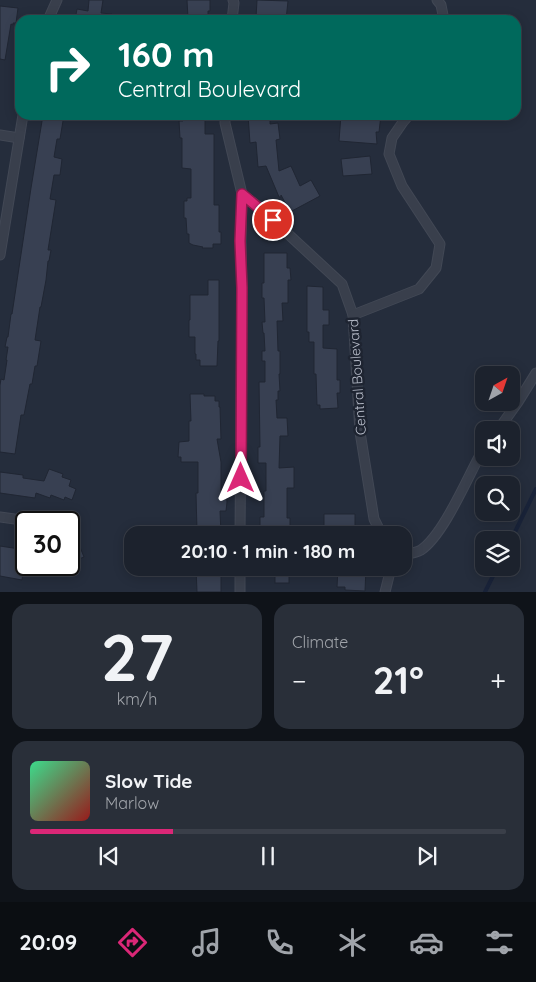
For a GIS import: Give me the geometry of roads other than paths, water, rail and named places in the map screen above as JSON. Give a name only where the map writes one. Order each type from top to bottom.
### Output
[{"type":"street","points":[[50,15],[57,0]]},
{"type":"street","points":[[233,0],[233,15]]},
{"type":"street","points":[[437,0],[441,5],[443,15]]},
{"type":"street","points":[[0,255],[22,120]]},
{"type":"street","points":[[225,120],[242,194],[240,241],[242,288],[240,526]]},
{"type":"street","points":[[353,315],[419,289],[436,268],[440,244],[402,186],[389,154],[392,138],[405,120]]},
{"type":"street","points":[[0,135],[19,138]]},
{"type":"street","name":"Central Boulevard","points":[[242,194],[260,208],[342,284],[353,315],[360,432],[374,519],[378,526]]},
{"type":"street","points":[[504,421],[536,372]]},
{"type":"street","points":[[412,553],[420,551],[433,538],[447,518],[475,465]]},
{"type":"street","points":[[0,517],[15,519]]},
{"type":"street","points":[[240,576],[240,592]]},
{"type":"street","points":[[385,592],[389,576]]},
{"type":"waterway","points":[[515,531],[536,489]]},
{"type":"waterway","points":[[485,592],[493,576]]}]
